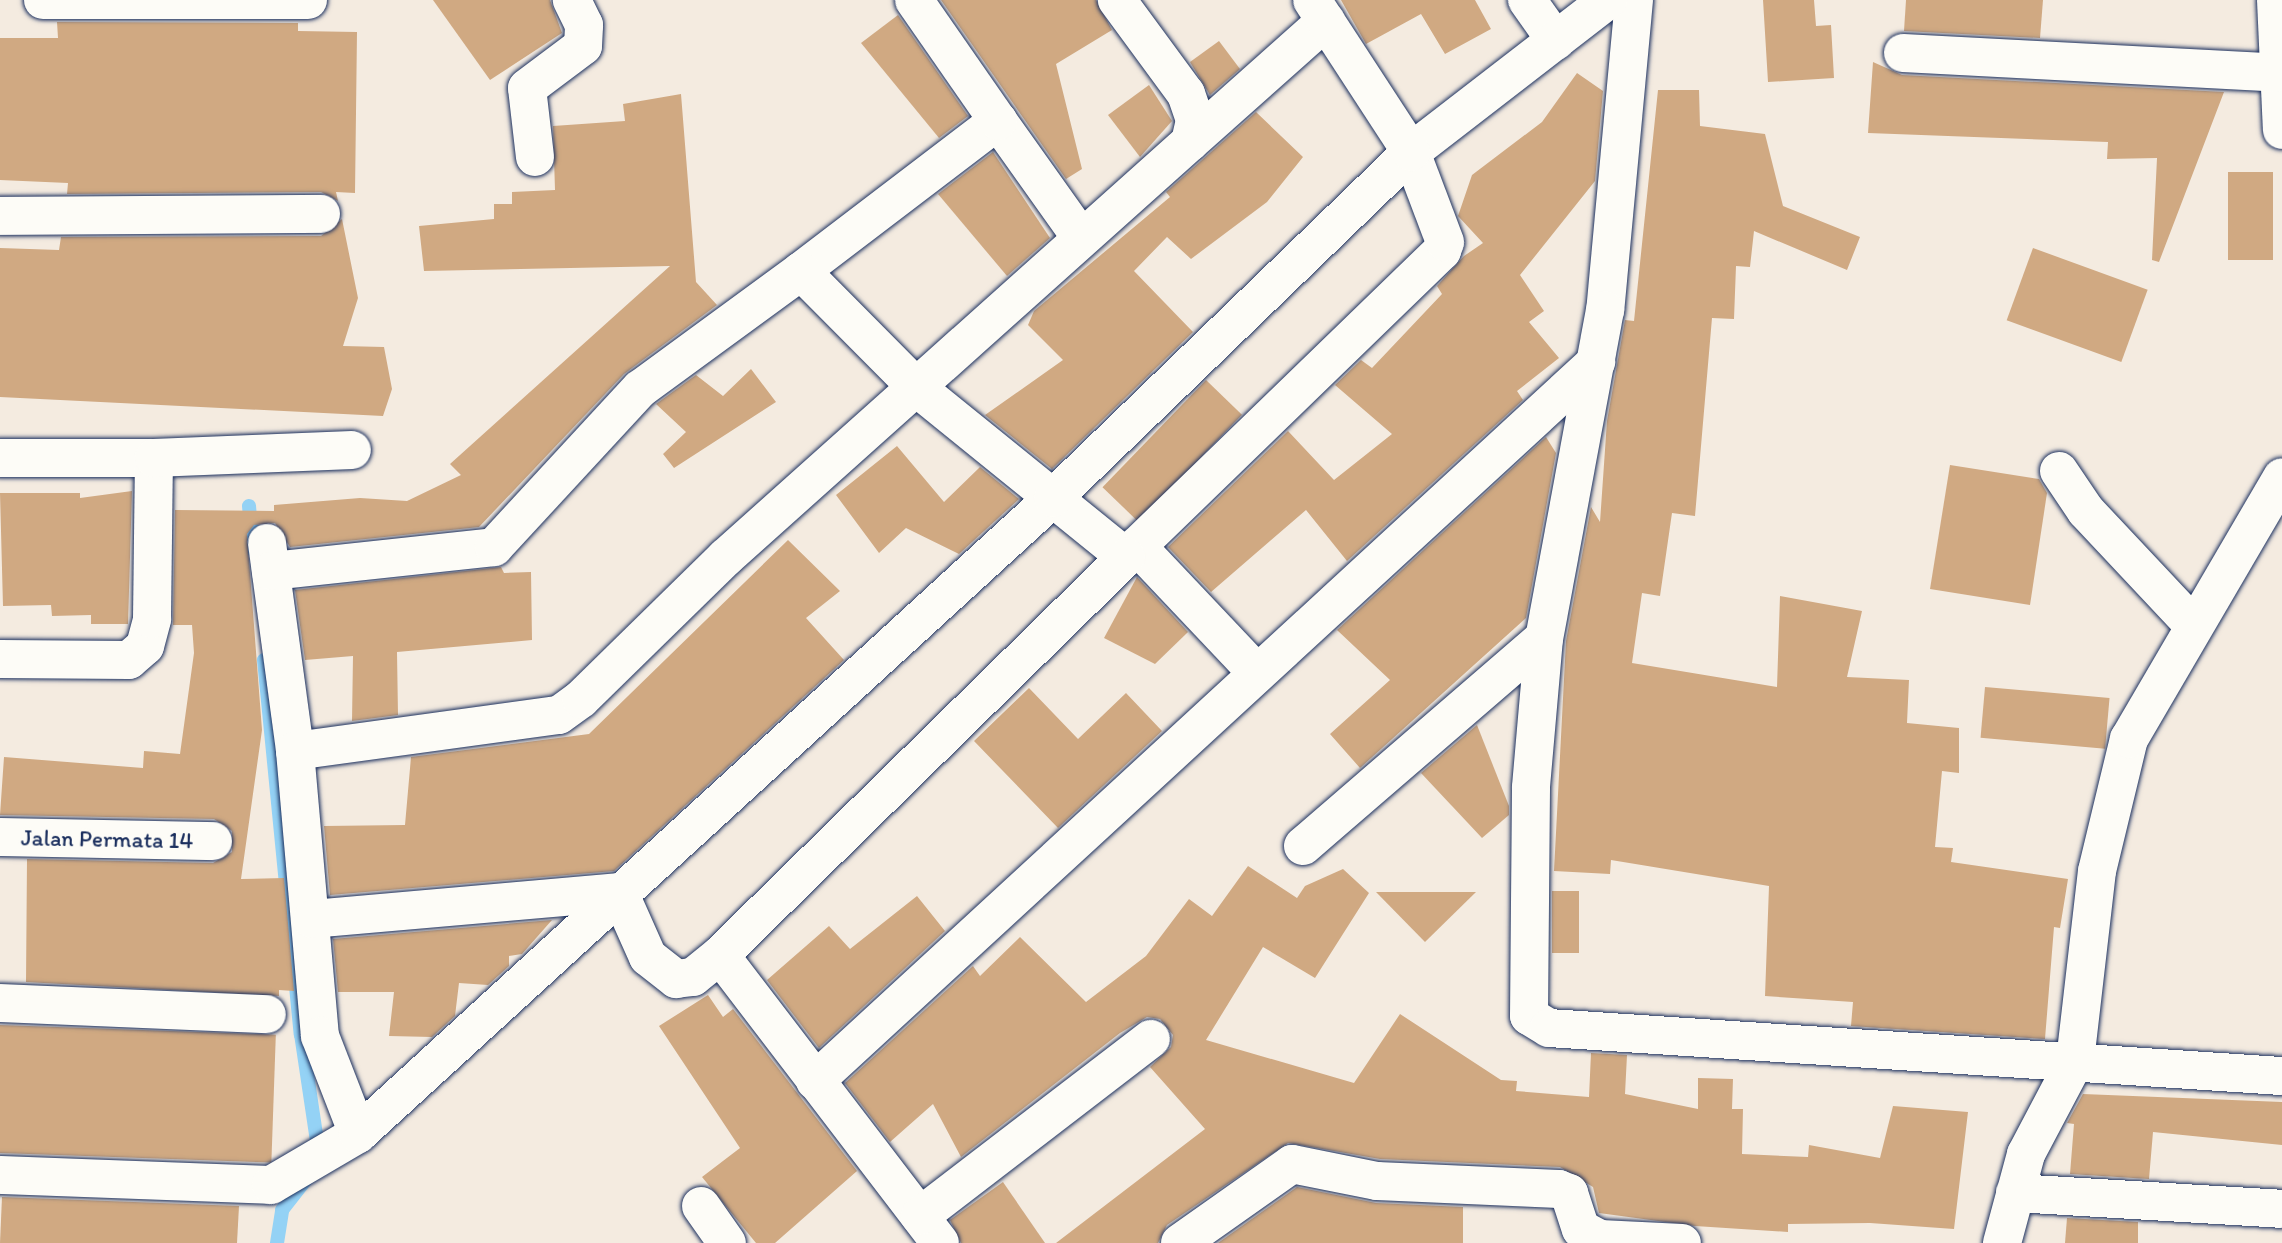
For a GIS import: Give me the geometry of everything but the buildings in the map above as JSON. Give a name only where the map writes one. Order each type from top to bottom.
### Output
[{"type":"street","points":[[43,0],[308,0]]},
{"type":"street","points":[[535,157],[527,88],[583,46],[584,25],[572,0]]},
{"type":"street","points":[[914,0],[1079,235]]},
{"type":"street","points":[[1117,0],[1186,94],[1195,120],[1190,142]]},
{"type":"street","points":[[1527,0],[1556,41]]},
{"type":"street","points":[[0,1175],[248,1185],[291,1177],[358,1134],[619,892],[1053,498],[1411,152],[1608,0]]},
{"type":"street","points":[[1634,0],[1596,362],[1544,638],[1531,788],[1529,1016],[1549,1028],[2282,1076]]},
{"type":"street","points":[[2276,0],[2282,130]]},
{"type":"street","points":[[295,751],[559,715],[917,388],[1079,235],[1190,142],[1319,10],[1411,152],[1445,242],[1442,251],[720,955],[693,977],[676,979],[648,957],[619,892]]},
{"type":"street","points":[[1903,54],[2279,73]]},
{"type":"street","points":[[358,1134],[320,1036],[312,919],[295,751],[269,557],[494,547],[640,389],[998,121]]},
{"type":"street","points":[[0,216],[321,214]]},
{"type":"street","points":[[801,271],[917,388],[1053,498],[1132,551],[1256,672]]},
{"type":"street","points":[[815,1081],[1256,672],[1596,362]]},
{"type":"street","points":[[0,458],[153,458],[352,450]]},
{"type":"street","points":[[0,659],[129,660],[145,646],[152,619],[153,458]]},
{"type":"street","points":[[2059,471],[2086,511],[2192,624]]},
{"type":"street","points":[[2002,1243],[2026,1154],[2075,1061],[2097,870],[2129,740],[2192,624],[2282,477]]},
{"type":"street","points":[[1303,846],[1544,638]]},
{"type":"street","name":"Jalan Permata 14","points":[[0,837],[213,841]]},
{"type":"street","points":[[312,919],[619,892]]},
{"type":"street","points":[[720,955],[930,1230],[1151,1039]]},
{"type":"street","points":[[0,1003],[267,1013]]},
{"type":"street","points":[[1180,1243],[1292,1164],[1377,1181],[1559,1189],[1569,1193],[1581,1229],[1600,1238],[1682,1243]]},
{"type":"street","points":[[2015,1193],[2282,1209]]},
{"type":"street","points":[[701,1206],[727,1243]]},
{"type":"waterway","points":[[249,506],[253,550]]},
{"type":"waterway","points":[[264,660],[301,1034],[319,1155]]},
{"type":"waterway","points":[[277,1243],[282,1210],[307,1178]]}]
